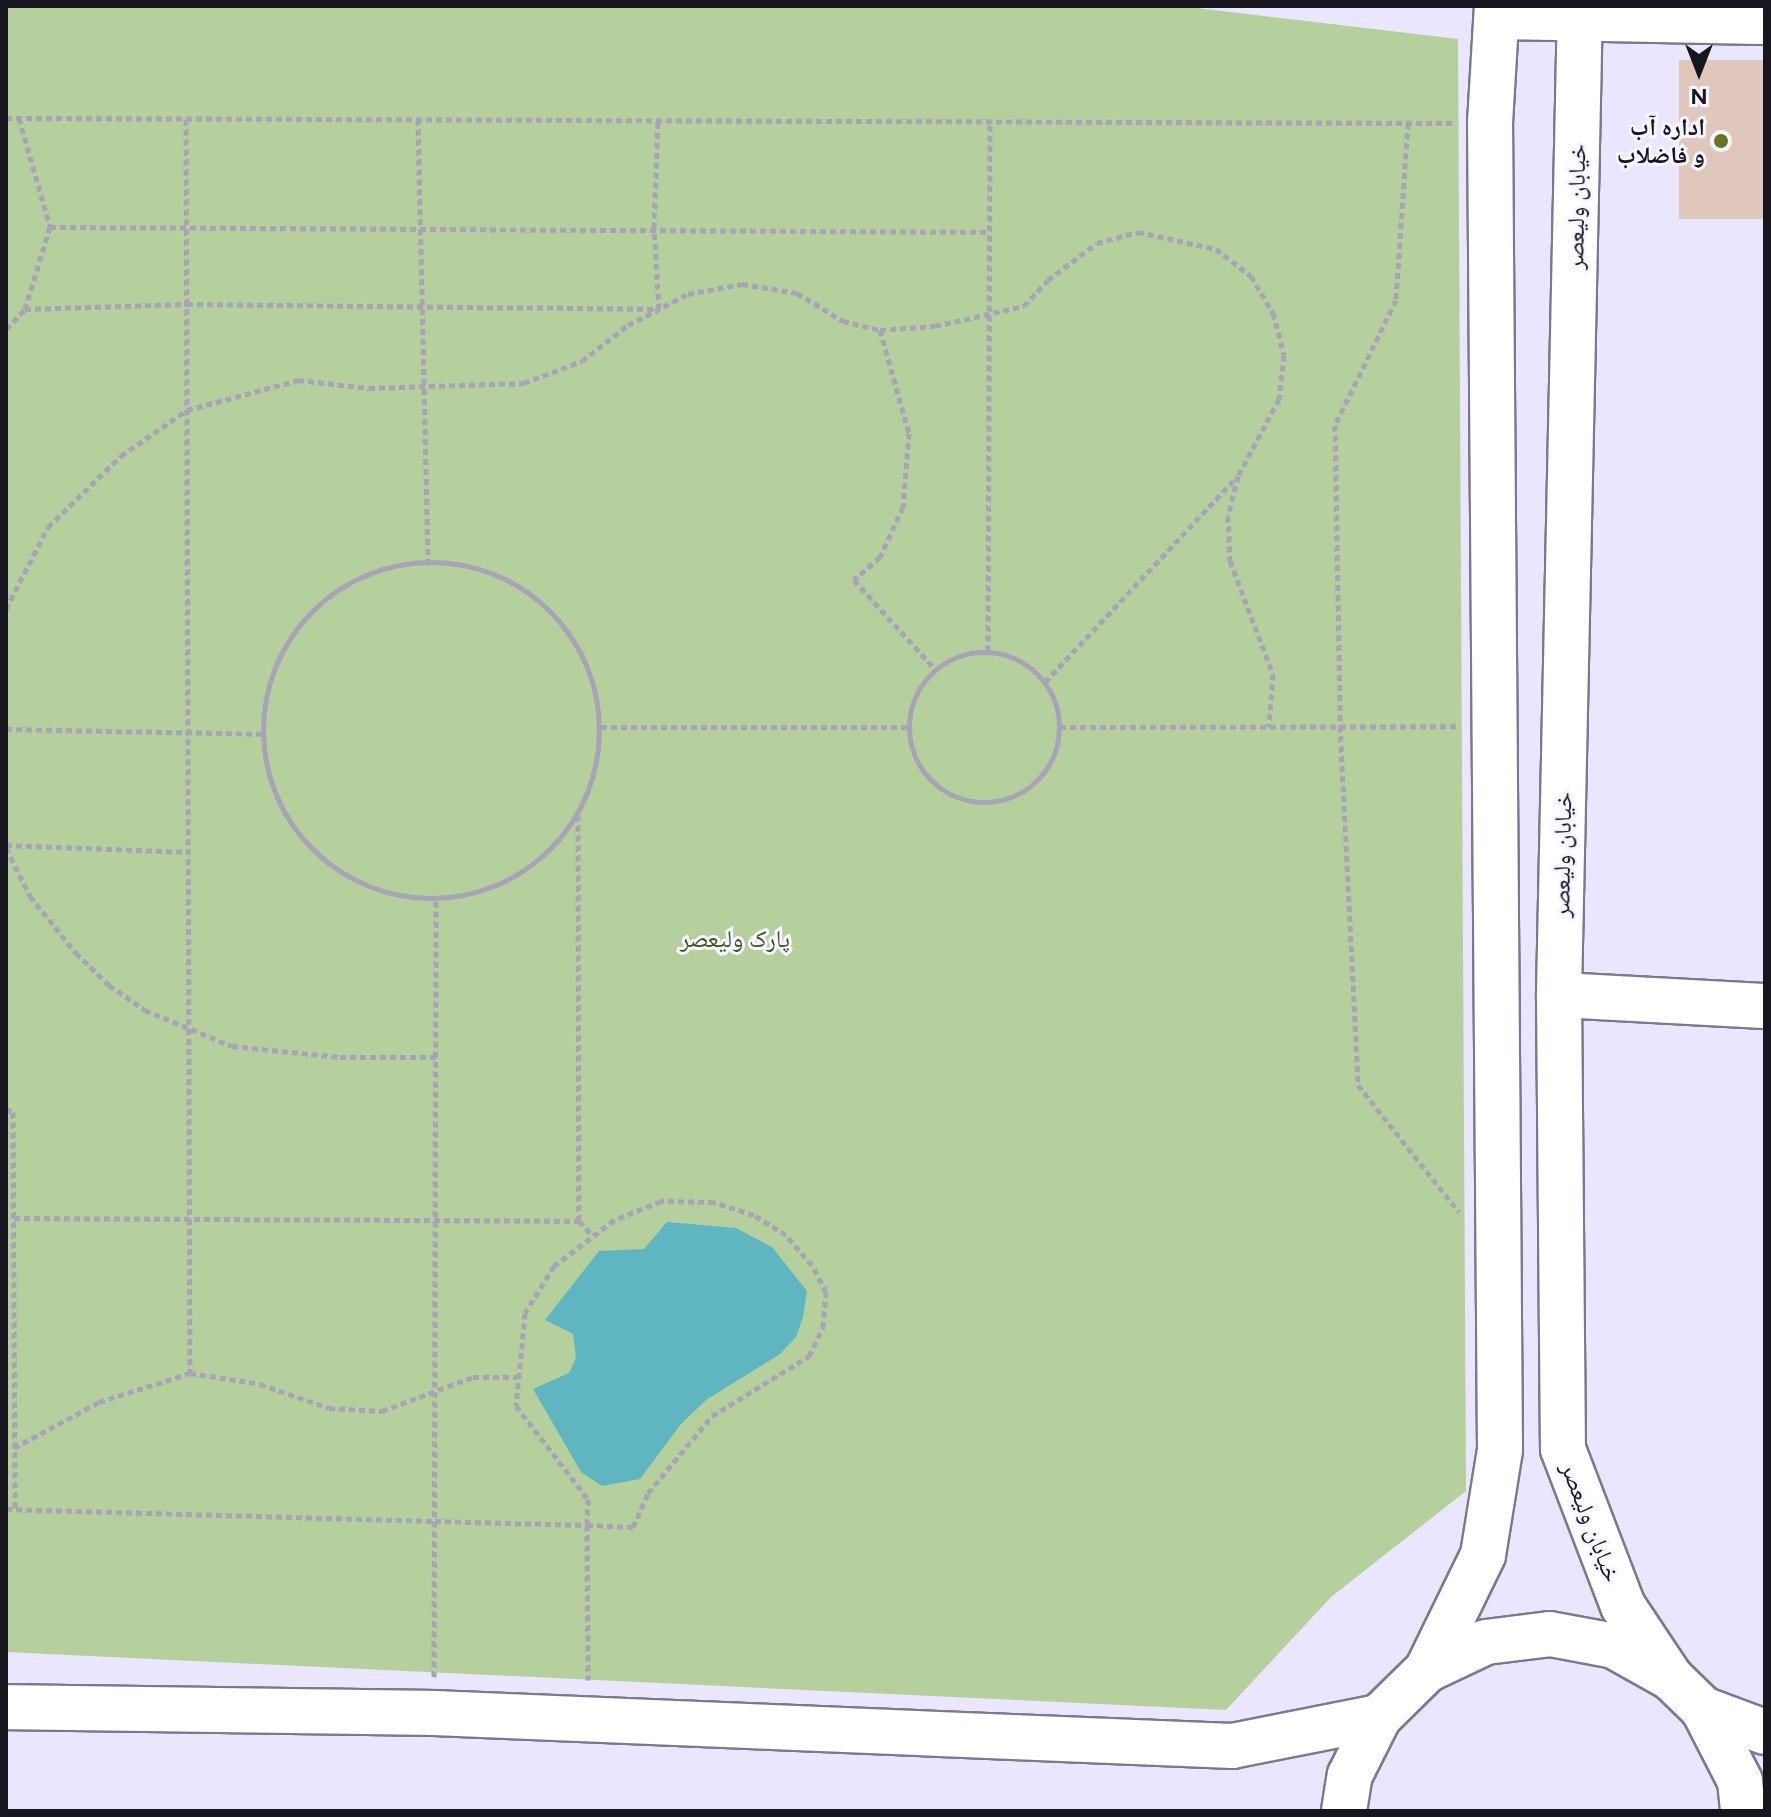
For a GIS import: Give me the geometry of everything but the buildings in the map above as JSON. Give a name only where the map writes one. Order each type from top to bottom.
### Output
[{"type":"main road","points":[[1427,1670],[1483,1555],[1500,1450],[1490,123],[1497,11],[1697,13],[1765,22]]},
{"type":"main road","name":"خیابان ولیعصر","points":[[1580,13],[1559,995],[1563,1449],[1623,1606],[1671,1678]]},
{"type":"main road","points":[[1559,995],[1765,1006]]},
{"type":"main road","points":[[1344,1811],[1350,1775],[1379,1717],[1427,1670],[1486,1642],[1550,1634],[1614,1646],[1671,1678],[1703,1709],[1740,1781],[1743,1811]]},
{"type":"main road","points":[[6,1707],[434,1713],[1232,1746],[1379,1717]]},
{"type":"main road","points":[[1703,1709],[1765,1732]]},
{"type":"path","points":[[6,118],[1490,123]]},
{"type":"path","points":[[6,329],[25,309],[50,227],[19,118]]},
{"type":"path","points":[[186,119],[190,1373]]},
{"type":"path","points":[[418,119],[418,229],[428,561]]},
{"type":"path","points":[[658,119],[654,228],[659,309]]},
{"type":"path","points":[[988,651],[990,120]]},
{"type":"path","points":[[1408,123],[1396,300],[1335,425],[1340,726],[1358,1085],[1461,1216]]},
{"type":"path","points":[[50,227],[989,232]]},
{"type":"path","points":[[6,609],[48,527],[121,456],[187,410],[298,380],[424,388],[508,385],[553,375],[688,294],[742,284],[797,293],[843,321],[880,330],[935,326],[1024,306],[1048,280],[1097,243],[1138,232],[1216,249],[1251,276],[1273,313],[1284,355],[1279,399],[1238,476],[1228,516],[1230,561],[1273,674],[1269,727]]},
{"type":"path","points":[[25,309],[187,304],[659,309]]},
{"type":"path","points":[[880,330],[909,433],[903,507],[880,557],[854,580],[935,669]]},
{"type":"path","points":[[1045,682],[1238,476]]},
{"type":"path","points":[[428,561],[472,566],[513,582],[549,608],[576,642],[594,683],[601,727],[591,787],[578,814],[552,848],[518,875],[478,892],[436,898],[392,894],[351,878],[314,852],[281,804],[269,777],[262,734],[266,690],[282,649],[309,613],[357,580],[384,568],[428,561]]},
{"type":"path","points":[[988,651],[1020,660],[1045,682],[1060,727],[1053,756],[1037,780],[1003,799],[984,802],[965,799],[931,780],[919,764],[909,727],[916,695],[935,669],[951,659],[988,651]]},
{"type":"path","points":[[1060,727],[1495,726]]},
{"type":"path","points":[[601,727],[909,727]]},
{"type":"path","points":[[6,729],[262,734]]},
{"type":"path","points":[[578,814],[579,1221],[591,1234]]},
{"type":"path","points":[[188,852],[6,847],[30,896],[109,985],[145,1010],[232,1046],[340,1057],[436,1057]]},
{"type":"path","points":[[434,1713],[436,898]]},
{"type":"path","points":[[6,1109],[13,1112],[15,1509]]},
{"type":"path","points":[[6,1509],[587,1525],[633,1527],[648,1493],[712,1416],[809,1356],[823,1327],[826,1292],[812,1265],[786,1235],[754,1215],[714,1202],[661,1201],[591,1234],[554,1266],[525,1313],[516,1406],[588,1499],[587,1525],[588,1719]]},
{"type":"path","points":[[14,1218],[579,1221]]},
{"type":"path","points":[[14,1448],[99,1402],[190,1373],[260,1384],[329,1408],[382,1411],[473,1377],[517,1377]]},
{"type":"green space","name":"پارک ولیعصر","points":[[6,6],[1180,6],[1458,39],[1466,1491],[1331,1597],[1226,1710],[6,1652]]},
{"type":"shaded area","points":[[667,1222],[736,1228],[772,1247],[807,1291],[803,1317],[796,1337],[780,1354],[706,1400],[681,1424],[640,1479],[602,1486],[581,1472],[533,1389],[569,1373],[576,1358],[573,1334],[545,1320],[599,1251],[644,1249]]},
{"type":"place","name":"اداره آب و فاضلاب","points":[[1721,141]]}]
